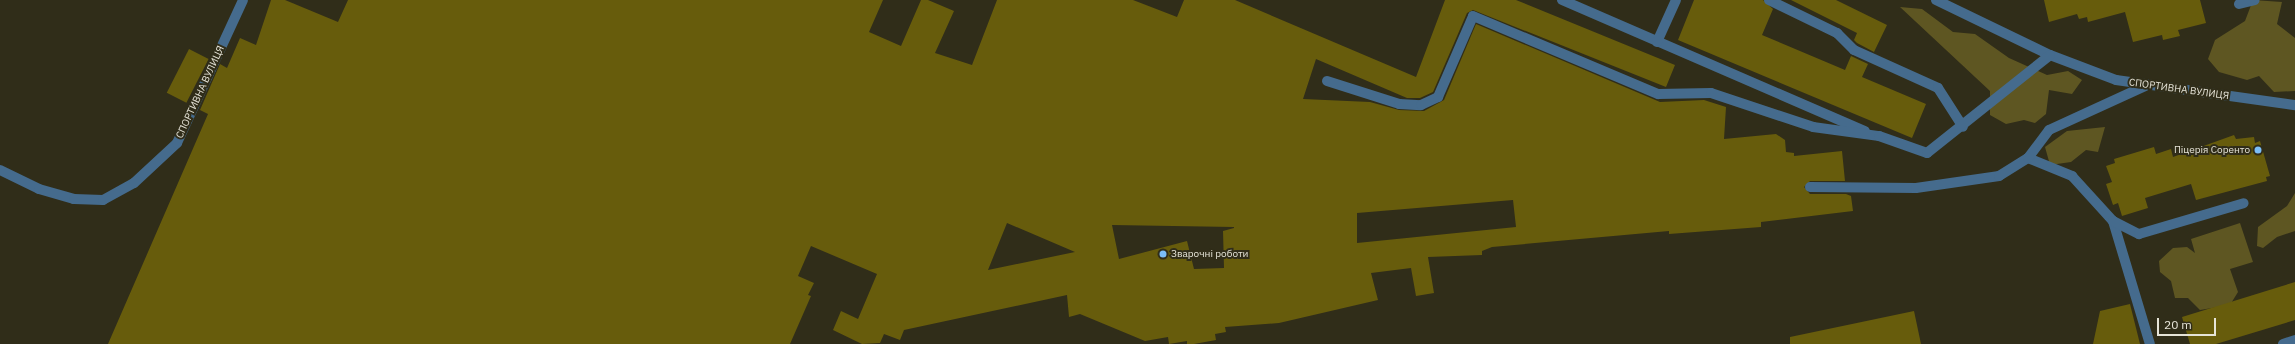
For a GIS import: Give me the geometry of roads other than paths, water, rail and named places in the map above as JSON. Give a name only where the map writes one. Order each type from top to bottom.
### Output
[{"type":"street","name":"СПОРТИВНА ВУЛИЦЯ","points":[[0,170],[39,189],[74,199],[103,200],[134,182],[177,142],[243,0]]},
{"type":"street","points":[[1562,0],[1878,136],[1927,153],[1963,127],[2050,54]]},
{"type":"street","points":[[1657,42],[1676,0]]},
{"type":"street","points":[[1769,0],[1837,33],[1854,50],[1938,88],[1963,127]]},
{"type":"street","name":"СПОРТИВНА ВУЛИЦЯ","points":[[1936,0],[2089,71],[2145,86],[2295,105]]},
{"type":"street","points":[[2239,4],[2255,0]]},
{"type":"street","points":[[1327,81],[1399,104],[1421,105],[1438,97],[1473,16],[1658,94],[1711,94],[1813,127],[1878,136]]},
{"type":"street","points":[[1810,187],[1916,188],[1999,176],[2028,158],[2049,130],[2145,86]]},
{"type":"street","points":[[2028,158],[2072,176],[2113,222],[2139,234],[2244,203]]},
{"type":"street","points":[[2113,222],[2150,344]]},
{"type":"street","points":[[2283,344],[2295,340]]},
{"type":"place","name":"Піцерія Соренто","points":[[2258,150]]},
{"type":"place","name":"Зварочні роботи","points":[[1163,254]]}]
